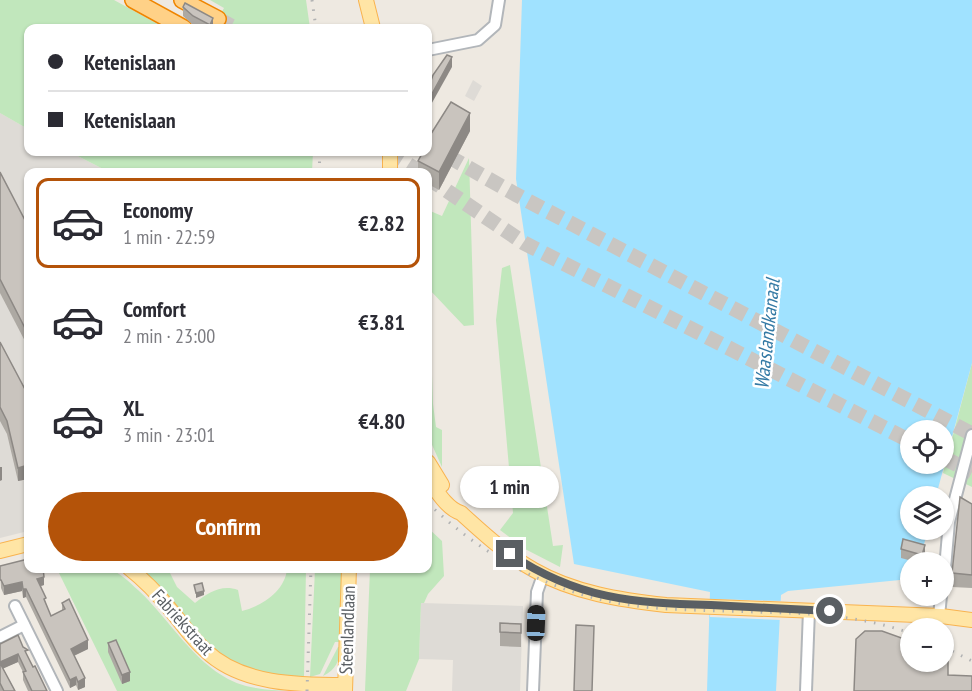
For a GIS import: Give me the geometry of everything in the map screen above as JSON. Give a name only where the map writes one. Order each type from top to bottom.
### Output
[{"type":"highway","points":[[133,0],[177,24]]},
{"type":"highway","points":[[182,0],[218,18]]},
{"type":"main road","points":[[366,0],[373,24]]},
{"type":"main road","points":[[432,469],[443,487],[459,506],[461,513]]},
{"type":"main road","points":[[432,484],[456,512],[461,513],[510,554],[543,575],[616,599],[666,605],[940,616],[972,620]]},
{"type":"main road","points":[[0,550],[24,545]]},
{"type":"main road","name":"Fabriekstraat","points":[[135,573],[148,584],[204,650],[224,665],[242,674],[266,680],[345,688]]},
{"type":"main road","name":"Steenlandlaan","points":[[345,688],[349,573]]},
{"type":"main road","points":[[940,616],[972,613]]},
{"type":"street","points":[[432,49],[478,40],[495,25],[499,0]]},
{"type":"street","points":[[946,552],[949,522],[972,435]]},
{"type":"street","points":[[533,691],[537,592],[543,575]]},
{"type":"street","points":[[15,606],[57,691]]},
{"type":"street","points":[[940,606],[940,616]]},
{"type":"street","points":[[806,691],[808,610]]},
{"type":"street","points":[[0,637],[24,625]]},
{"type":"shaded area","points":[[473,80],[482,86],[474,101],[465,96]]},
{"type":"shaded area","points":[[0,113],[24,127],[24,156],[78,156],[101,168],[24,168],[24,532],[0,538]]},
{"type":"shaded area","points":[[421,603],[523,606],[520,691],[452,691],[453,660],[419,659]]},
{"type":"green space","points":[[0,0],[114,0],[158,24],[24,24],[24,127],[0,113]]},
{"type":"green space","points":[[210,0],[306,0],[309,24],[215,24],[224,8]]},
{"type":"green space","points":[[78,156],[313,156],[312,168],[101,168]]},
{"type":"green space","points":[[469,158],[474,325],[464,326],[432,292],[432,212],[442,216]]},
{"type":"green space","points":[[510,265],[553,546],[563,545],[560,567],[525,549],[500,530],[513,513],[496,320],[502,268]]},
{"type":"green space","points":[[972,363],[972,487],[945,474],[954,474],[954,431]]},
{"type":"green space","points":[[432,375],[436,427],[442,430],[442,467],[432,445]]},
{"type":"green space","points":[[432,532],[442,541],[444,576],[428,594],[424,603],[421,603],[419,659],[406,691],[365,691],[370,573],[432,573]]},
{"type":"green space","points":[[59,573],[117,573],[138,590],[191,649],[220,674],[237,683],[256,688],[288,691],[117,691]]},
{"type":"green space","points":[[144,573],[170,573],[177,587],[195,603],[210,593],[232,588],[238,590],[242,611],[264,601],[277,591],[286,573],[306,573],[304,676],[262,674],[242,667],[225,657],[194,630]]},
{"type":"green space","points":[[315,573],[342,573],[340,642],[335,642],[320,674],[310,677]]},
{"type":"green space","points":[[340,647],[340,652],[336,664],[323,676]]},
{"type":"water","name":"Waaslandkanaal","points":[[522,0],[972,0],[972,363],[954,430],[954,420],[900,420],[900,474],[942,474],[939,486],[900,486],[900,540],[925,540],[922,552],[900,552],[900,580],[788,591],[781,595],[776,691],[707,691],[710,592],[574,564],[516,179]]},
{"type":"pier","points":[[711,599],[783,601],[782,620],[710,617]]},
{"type":"building","points":[[185,3],[213,18],[210,24],[193,16],[183,7]]},
{"type":"building","points":[[447,55],[452,57],[432,94],[433,75]]},
{"type":"building","points":[[451,102],[470,113],[439,172],[418,161],[421,156],[432,156],[432,132]]},
{"type":"building","points":[[0,172],[24,218],[24,326],[0,279]]},
{"type":"building","points":[[0,342],[24,387],[24,466],[18,468],[7,421],[0,407]]},
{"type":"building","points":[[960,497],[972,504],[972,575],[954,573]]},
{"type":"building","points":[[903,540],[925,545],[923,552],[901,549]]},
{"type":"building","points":[[24,560],[24,573],[44,573],[44,577],[37,579],[51,616],[65,609],[62,603],[69,599],[88,640],[71,649],[85,678],[78,682],[76,677],[70,680],[26,589],[23,589],[22,582],[4,586],[0,580],[0,566]]},
{"type":"building","points":[[202,583],[204,591],[196,593],[194,585]]},
{"type":"building","points":[[500,623],[521,624],[521,633],[500,632]]},
{"type":"building","points":[[576,625],[594,626],[592,691],[574,691]]},
{"type":"building","points":[[865,631],[882,631],[900,637],[900,672],[948,672],[948,675],[972,676],[972,691],[854,691],[856,639]]},
{"type":"building","points":[[18,635],[23,647],[28,650],[25,651],[47,691],[32,691],[18,654],[0,662],[0,644]]},
{"type":"building","points":[[116,640],[130,672],[122,675],[108,643]]},
{"type":"building","points":[[0,663],[15,691],[4,691],[0,683]]},
{"type":"tunnel","points":[[218,19],[227,24]]},
{"type":"tunnel","points":[[432,147],[515,194],[972,434]]},
{"type":"tunnel","points":[[395,156],[414,168]]},
{"type":"tunnel","points":[[432,181],[524,243],[900,436]]},
{"type":"tunnel","points":[[954,463],[972,472]]},
{"type":"railway","points":[[312,0],[315,24]]},
{"type":"railway","points":[[319,156],[320,168]]},
{"type":"railway","points":[[432,507],[473,541],[523,571],[550,584],[607,601],[680,610],[833,616],[872,622],[900,630]]},
{"type":"railway","points":[[307,691],[311,573]]},
{"type":"railway","points":[[954,652],[972,661]]},
{"type":"route","points":[[510,554],[543,575],[616,599],[666,605],[830,611]]}]
